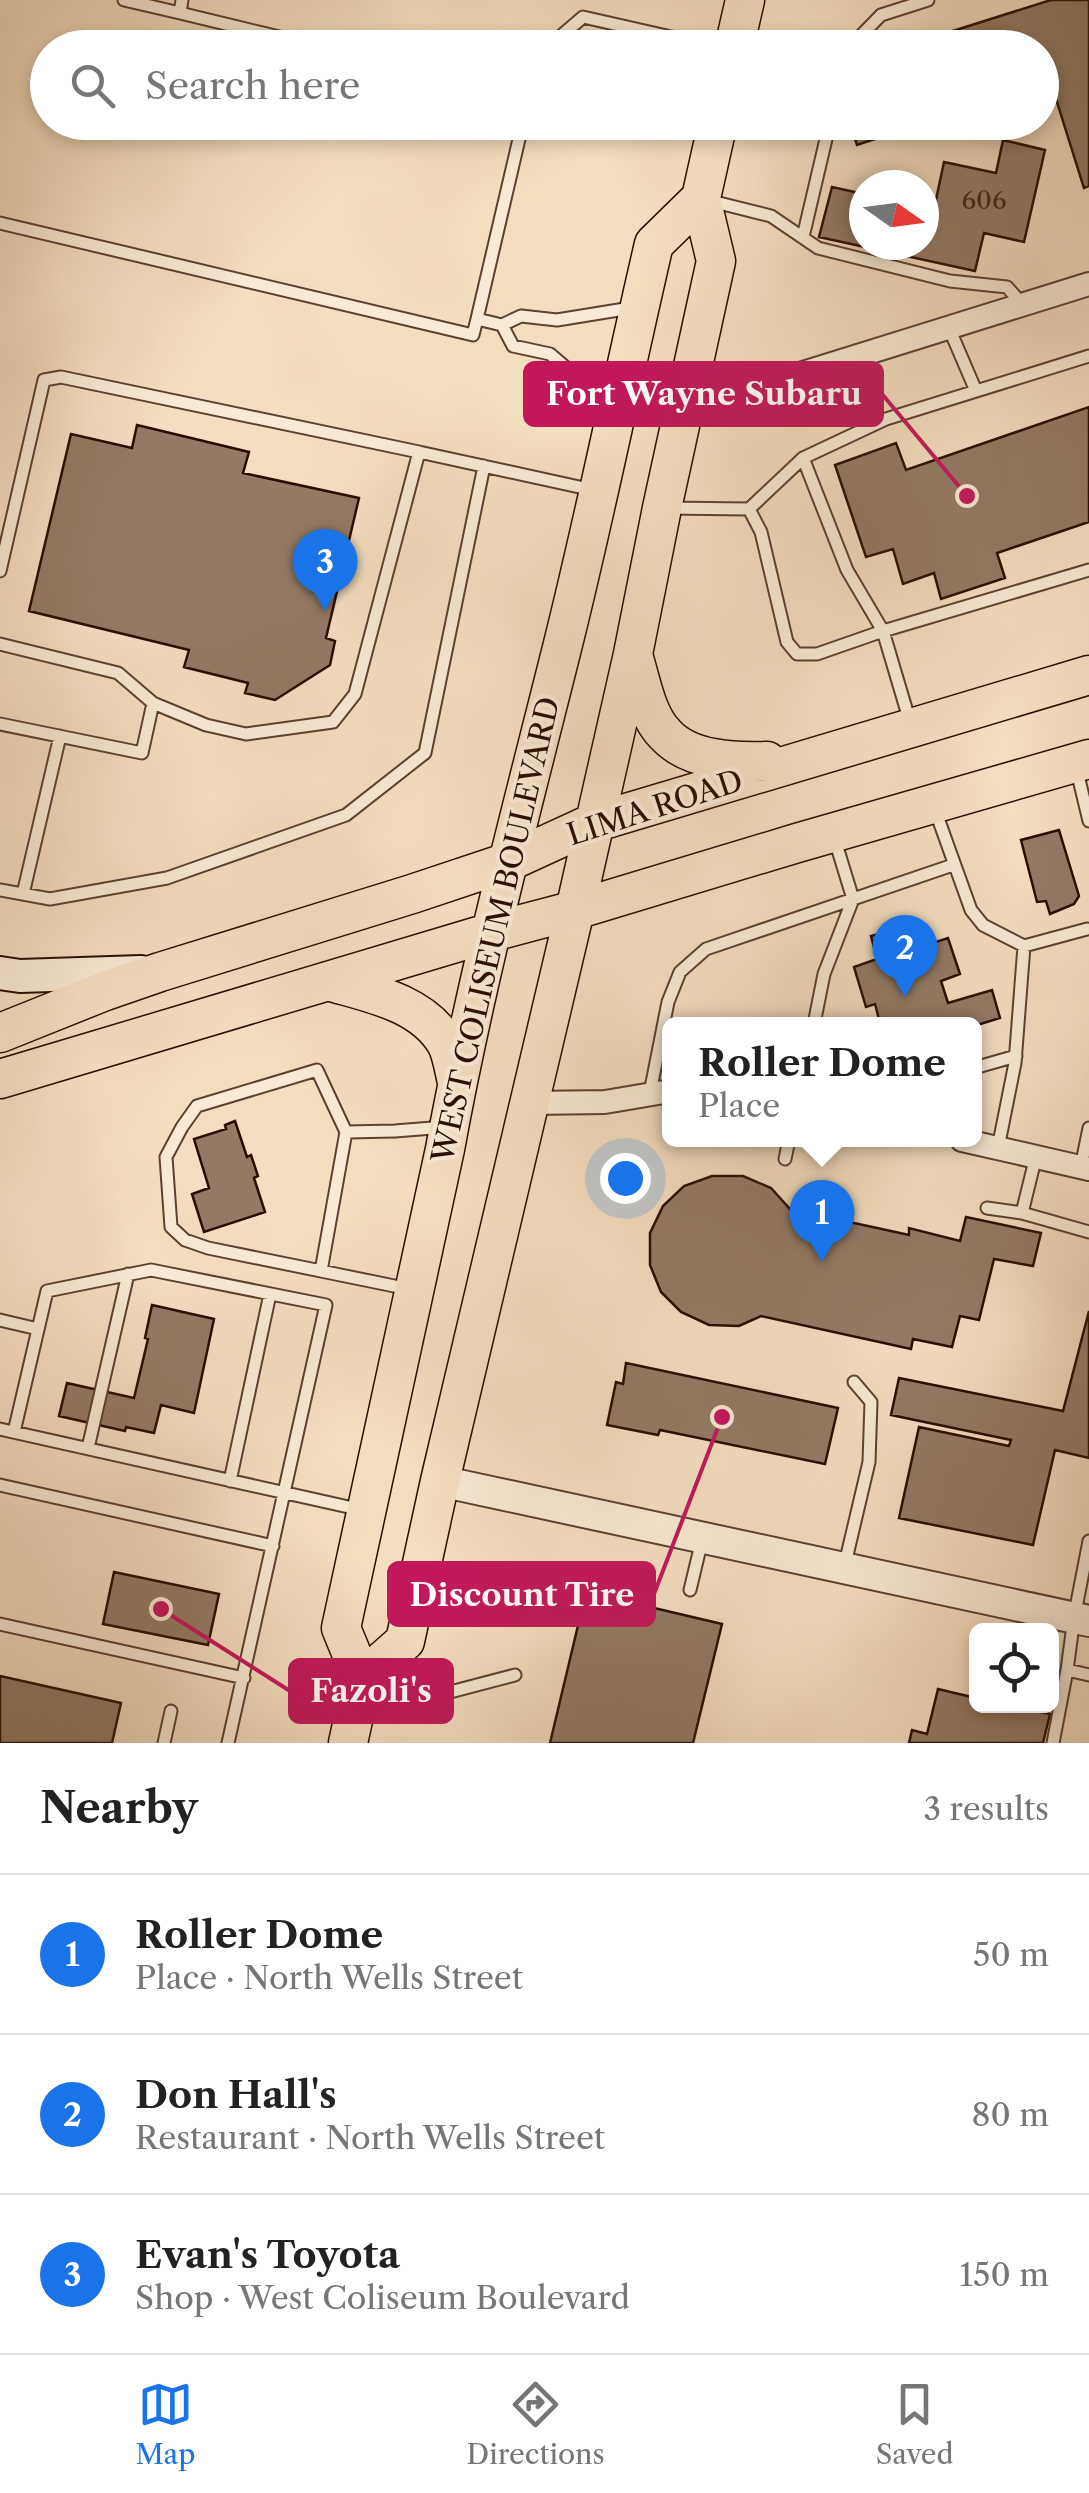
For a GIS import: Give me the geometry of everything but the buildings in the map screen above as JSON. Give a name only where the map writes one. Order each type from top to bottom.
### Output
[{"type":"highway","points":[[738,30],[745,0]]},
{"type":"highway","points":[[348,1743],[362,1679],[405,1641],[575,910],[716,261],[701,198],[714,140]]},
{"type":"highway","name":"WEST COLISEUM BOULEVARD","points":[[362,1679],[341,1628],[457,1082],[654,244],[701,198]]},
{"type":"highway","points":[[633,654],[653,716],[664,734],[682,746],[711,758],[737,762],[805,761]]},
{"type":"highway","name":"LIMA ROAD","points":[[0,1033],[160,972],[508,862],[593,823],[1089,675]]},
{"type":"highway","points":[[0,1080],[328,980],[1082,761]]},
{"type":"highway","points":[[328,980],[418,1014],[447,1044],[457,1082]]},
{"type":"main road","points":[[0,973],[20,976],[160,972]]},
{"type":"street","points":[[686,396],[771,383],[1089,284]]},
{"type":"street","points":[[530,1103],[605,1102],[660,1092]]},
{"type":"street","points":[[982,1144],[1085,1168]]},
{"type":"street","points":[[440,1482],[1081,1619]]},
{"type":"lane","points":[[124,0],[181,7],[262,30]]},
{"type":"lane","points":[[876,0],[881,16]]},
{"type":"lane","points":[[867,30],[881,16],[928,0]]},
{"type":"lane","points":[[567,30],[582,17],[640,30]]},
{"type":"lane","points":[[0,223],[473,336],[519,140]]},
{"type":"lane","points":[[803,237],[826,140]]},
{"type":"lane","points":[[701,198],[770,216],[818,248],[950,280],[1007,287],[1022,304]]},
{"type":"lane","points":[[477,319],[502,325],[521,316],[557,320],[640,306]]},
{"type":"lane","points":[[502,325],[513,346],[550,354],[617,410]]},
{"type":"lane","points":[[949,328],[976,390]]},
{"type":"lane","points":[[662,508],[749,509],[804,458],[886,420],[1089,356]]},
{"type":"lane","points":[[0,571],[44,380],[62,377],[598,491]]},
{"type":"lane","points":[[0,644],[118,674],[153,703],[206,725],[246,734],[333,722],[355,694],[418,452]]},
{"type":"lane","points":[[804,458],[847,570],[882,631],[912,729]]},
{"type":"lane","points":[[0,890],[50,899],[167,878],[346,815],[425,753],[484,466]]},
{"type":"lane","points":[[749,509],[761,532],[787,642],[797,654],[817,654],[1089,570]]},
{"type":"lane","points":[[0,724],[142,753],[153,703]]},
{"type":"lane","points":[[23,894],[60,736]]},
{"type":"lane","points":[[1082,761],[1089,821]]},
{"type":"lane","points":[[933,804],[971,910],[983,925],[1024,946],[1088,929]]},
{"type":"lane","points":[[815,1017],[824,974],[853,899],[832,833]]},
{"type":"lane","points":[[667,1017],[680,972],[706,949],[953,865]]},
{"type":"lane","points":[[998,1148],[1016,1056],[1024,946]]},
{"type":"lane","points":[[982,1066],[1016,1056]]},
{"type":"lane","points":[[321,1271],[346,1132],[317,1070],[198,1106],[166,1157],[170,1227],[185,1240],[208,1248],[414,1291]]},
{"type":"lane","points":[[346,1132],[449,1126]]},
{"type":"lane","points":[[1085,1168],[1089,1128]]},
{"type":"lane","points":[[784,1160],[787,1147]]},
{"type":"lane","points":[[1022,1213],[1036,1156]]},
{"type":"lane","points":[[987,1208],[1022,1213],[1089,1232]]},
{"type":"lane","points":[[14,1432],[47,1290],[150,1270],[326,1305],[228,1743]]},
{"type":"lane","points":[[88,1448],[128,1274]]},
{"type":"lane","points":[[230,1480],[270,1294]]},
{"type":"lane","points":[[0,1320],[38,1328]]},
{"type":"lane","points":[[844,1568],[870,1462],[871,1402],[854,1382]]},
{"type":"lane","points":[[0,1429],[366,1511]]},
{"type":"lane","points":[[0,1485],[272,1546]]},
{"type":"lane","points":[[690,1590],[702,1538]]},
{"type":"lane","points":[[1053,1743],[1081,1619],[1089,1541]]},
{"type":"lane","points":[[0,1624],[244,1678]]},
{"type":"lane","points":[[1067,1670],[1089,1676]]},
{"type":"lane","points":[[362,1679],[434,1696],[516,1675]]},
{"type":"lane","points":[[164,1743],[171,1711]]},
{"type":"place","name":"Fort Wayne Subaru","points":[[967,496]]},
{"type":"place","name":"Evan's Toyota","points":[[325,611]]},
{"type":"place","name":"Don Hall's","points":[[905,997]]},
{"type":"place","name":"Roller Dome","points":[[822,1262]]},
{"type":"place","name":"Discount Tire","points":[[722,1417]]},
{"type":"place","name":"Fazoli's","points":[[161,1609]]}]
